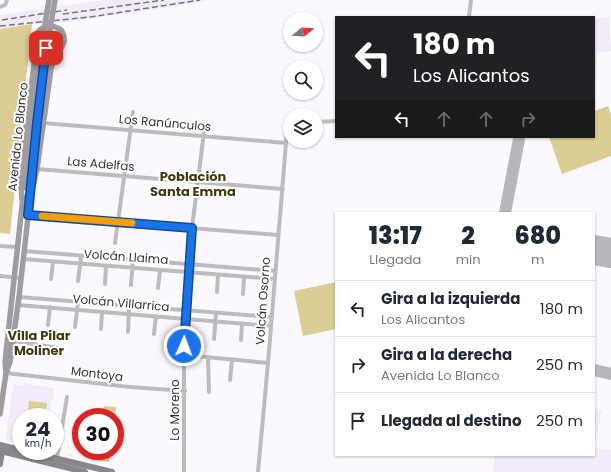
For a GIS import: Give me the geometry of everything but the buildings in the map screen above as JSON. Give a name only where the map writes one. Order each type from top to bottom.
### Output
[{"type":"main road","name":"Avenida Lo Blanco","points":[[0,414],[6,373],[5,362],[22,200],[37,123],[39,58],[50,0]]},
{"type":"main road","name":"Avenida Lo Blanco","points":[[6,373],[9,366],[18,305],[43,69],[55,0]]},
{"type":"main road","points":[[22,200],[21,166],[35,58],[36,37],[39,31],[43,28],[54,26],[62,31],[64,40],[63,46],[55,57],[51,69],[37,123],[37,169],[30,200]]},
{"type":"main road","points":[[0,450],[12,450]]},
{"type":"main road","points":[[0,450],[0,464]]},
{"type":"main road","points":[[0,450],[84,472]]},
{"type":"main road","points":[[64,460],[112,472]]},
{"type":"street","points":[[469,16],[471,0]]},
{"type":"street","points":[[0,7],[7,2]]},
{"type":"street","points":[[115,244],[133,112]]},
{"type":"street","points":[[323,122],[335,121]]},
{"type":"street","name":"Los Ranúnculos","points":[[37,123],[283,143]]},
{"type":"street","name":"Lo Moreno","points":[[184,472],[184,355],[188,272],[205,124]]},
{"type":"street","name":"Volcán Osorno","points":[[258,472],[286,148]]},
{"type":"street","name":"Las Adelfas","points":[[37,169],[283,189]]},
{"type":"street","points":[[28,215],[278,235]]},
{"type":"street","points":[[0,246],[17,247]]},
{"type":"street","name":"Volcán Llaima","points":[[24,251],[275,271]]},
{"type":"street","points":[[78,281],[81,256]]},
{"type":"street","name":"Volcán Llaima","points":[[23,259],[275,279]]},
{"type":"street","points":[[131,286],[133,260]]},
{"type":"street","points":[[51,279],[53,262]]},
{"type":"street","points":[[105,284],[106,266]]},
{"type":"street","points":[[158,288],[160,270]]},
{"type":"street","points":[[217,292],[218,275]]},
{"type":"street","points":[[0,276],[21,278]]},
{"type":"street","points":[[243,294],[244,277]]},
{"type":"street","name":"Volcán Villarrica","points":[[19,297],[272,317]]},
{"type":"street","points":[[75,327],[78,302]]},
{"type":"street","name":"Volcán Villarrica","points":[[18,305],[271,326]]},
{"type":"street","points":[[128,332],[129,306]]},
{"type":"street","points":[[48,326],[50,307]]},
{"type":"street","points":[[101,329],[102,312]]},
{"type":"street","points":[[214,339],[216,313]]},
{"type":"street","points":[[154,334],[156,316]]},
{"type":"street","points":[[241,340],[242,324]]},
{"type":"street","points":[[13,341],[59,348]]},
{"type":"street","points":[[184,355],[208,359],[268,363]]},
{"type":"street","points":[[208,359],[209,392]]},
{"type":"street","points":[[230,380],[232,361]]},
{"type":"street","name":"Montoya","points":[[6,373],[130,387],[185,391]]},
{"type":"street","points":[[64,415],[67,397]]},
{"type":"shaded area","points":[[105,0],[210,0],[60,23],[32,24],[0,29],[0,15]]},
{"type":"shaded area","points":[[609,17],[611,51],[597,53],[595,91],[595,19]]},
{"type":"shaded area","points":[[32,24],[10,234],[0,233],[0,29]]},
{"type":"shaded area","points":[[608,106],[611,115],[611,156],[562,174],[549,138],[595,138],[595,111]]},
{"type":"shaded area","points":[[335,282],[335,329],[303,336],[294,291]]},
{"type":"shaded area","points":[[25,383],[54,388],[51,408],[12,408],[12,442],[8,441],[6,437],[13,385],[25,385]]},
{"type":"shaded area","points":[[29,401],[47,403],[46,408],[28,408]]},
{"type":"shaded area","points":[[104,406],[116,407],[116,408],[104,408]]},
{"type":"shaded area","points":[[595,408],[602,411],[595,442]]},
{"type":"shaded area","points":[[595,447],[611,450],[611,472],[492,472],[495,456],[595,456]]},
{"type":"shaded area","points":[[96,460],[109,460],[109,462]]},
{"type":"taxiway","points":[[505,212],[519,139]]},
{"type":"taxiway","points":[[595,370],[611,374]]},
{"type":"runway","points":[[595,250],[611,253]]},
{"type":"railway","points":[[63,14],[164,0]]},
{"type":"railway","points":[[0,26],[90,17],[200,0]]},
{"type":"railway","points":[[2,20],[67,10]]},
{"type":"slow traffic","points":[[42,216],[132,223]]},
{"type":"district","name":"Población Santa Emma","points":[[193,184]]},
{"type":"district","name":"Villa Pilar Moliner","points":[[39,342]]},
{"type":"route","points":[[46,48],[28,215],[192,228],[184,346]]}]
